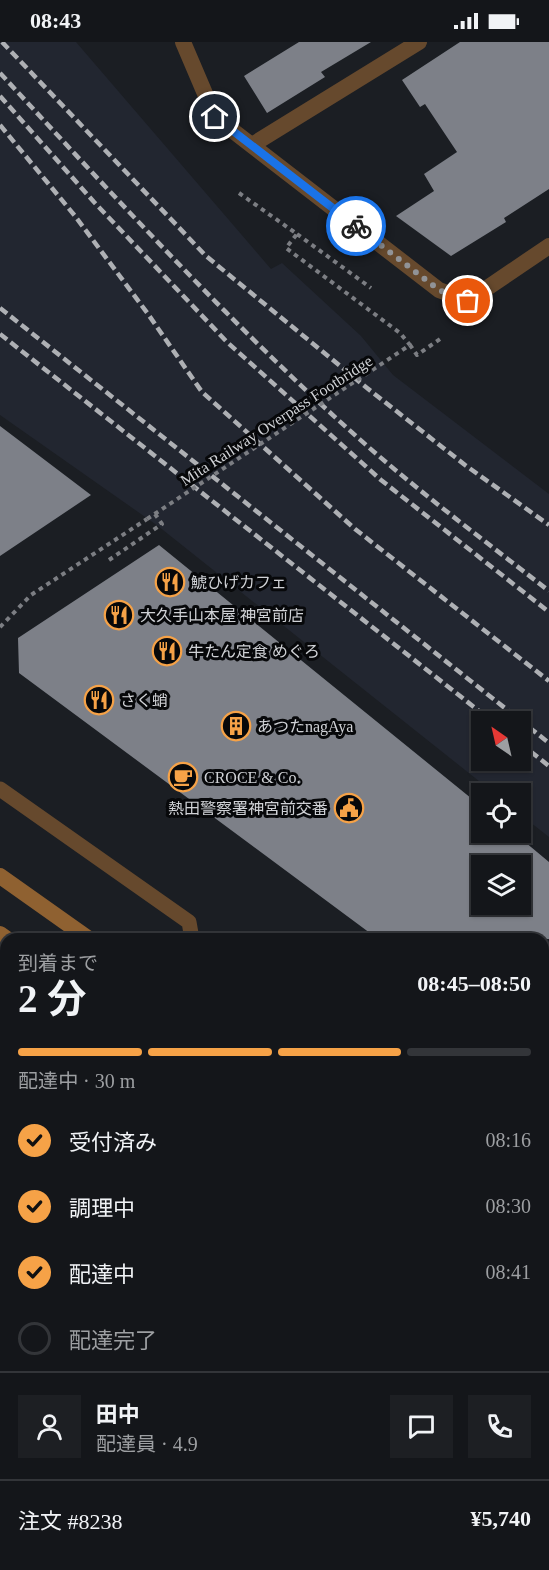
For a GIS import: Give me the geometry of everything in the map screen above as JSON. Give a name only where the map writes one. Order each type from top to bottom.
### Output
[{"type":"main road","points":[[0,876],[81,933]]},
{"type":"street","points":[[183,42],[215,117],[439,290],[468,301],[549,246]]},
{"type":"street","points":[[252,145],[419,42]]},
{"type":"lane","points":[[0,789],[189,922],[191,933]]},
{"type":"path","points":[[239,193],[371,288]]},
{"type":"path","points":[[297,234],[286,248],[400,333],[417,355],[440,339]]},
{"type":"path","name":"Mita Railway Overpass Footbridge","points":[[0,627],[32,595],[410,345]]},
{"type":"path","points":[[109,560],[162,524],[155,514]]},
{"type":"shaded area","points":[[0,42],[76,42],[271,269],[282,263],[361,336],[393,375],[549,494],[549,837],[531,823],[531,783],[481,783],[158,526],[0,415]]},
{"type":"building","points":[[299,42],[371,42],[321,72],[325,77],[267,113],[244,76]]},
{"type":"building","points":[[460,42],[549,42],[549,189],[504,218],[506,222],[451,256],[396,216],[434,191],[424,174],[457,152],[425,104],[420,107],[402,80]]},
{"type":"building","points":[[0,426],[91,495],[0,556]]},
{"type":"building","name":"あつたnagAya","points":[[159,545],[471,798],[471,843],[526,843],[549,862],[549,933],[370,933],[19,673],[18,638]]},
{"type":"railway","points":[[2,42],[206,256],[465,465],[549,525]]},
{"type":"railway","points":[[0,73],[169,254],[301,386],[396,470],[549,591]]},
{"type":"railway","points":[[0,96],[94,202],[227,342],[381,480],[549,612]]},
{"type":"railway","points":[[0,125],[75,216],[148,314],[202,392],[355,529],[549,681]]},
{"type":"railway","points":[[0,308],[549,743]]},
{"type":"railway","points":[[0,334],[479,711]]},
{"type":"railway","points":[[531,752],[549,766]]},
{"type":"way so far","points":[[356,226],[439,290],[468,301]]},
{"type":"place","name":"鯱ひげカフェ","points":[[170,582]]},
{"type":"place","name":"大久手山本屋 神宮前店","points":[[119,615]]},
{"type":"place","name":"牛たん定食 めぐろ","points":[[167,651]]},
{"type":"place","name":"さく蛸","points":[[99,700]]},
{"type":"place","name":"あつたnagAya","points":[[236,726]]},
{"type":"place","name":"CROCE & Co.","points":[[183,777]]},
{"type":"place","name":"熱田警察署神宮前交番","points":[[349,808]]},
{"type":"route","points":[[215,117],[356,226]]}]
